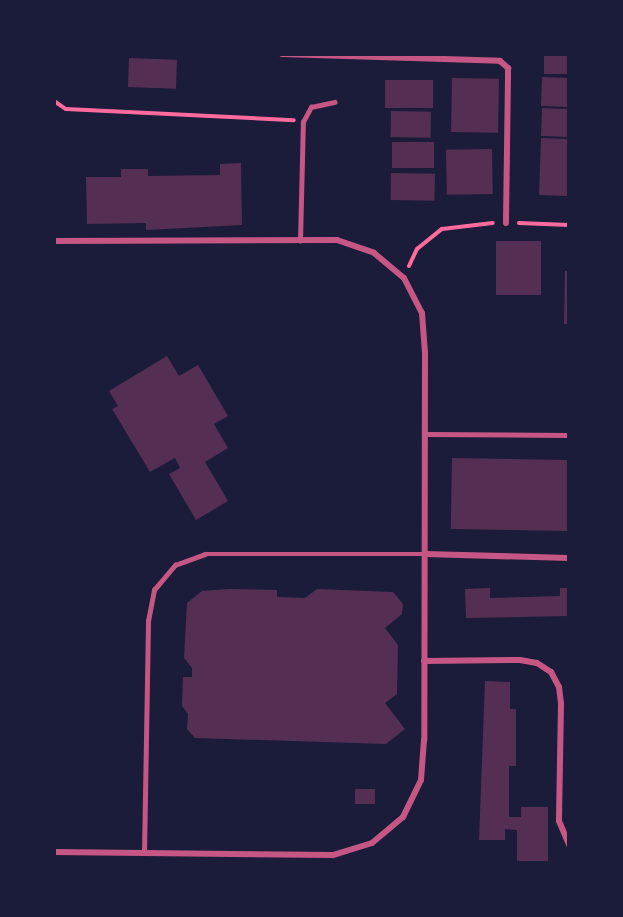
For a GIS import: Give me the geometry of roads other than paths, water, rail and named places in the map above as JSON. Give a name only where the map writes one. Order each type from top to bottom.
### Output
[{"type":"street","points":[[282,54],[500,61],[508,68],[506,223]]},
{"type":"street","points":[[54,241],[337,240],[374,253],[404,278],[422,313],[425,434],[421,780],[403,817],[372,843],[333,855],[54,852]]},
{"type":"street","points":[[425,554],[569,558]]},
{"type":"street","points":[[424,661],[520,660],[537,663],[551,672],[559,687],[561,704],[559,821],[569,845]]},
{"type":"lane","points":[[300,240],[303,122],[311,107],[334,102]]},
{"type":"lane","points":[[425,434],[569,435]]},
{"type":"lane","points":[[144,853],[148,621],[154,590],[175,565],[205,554],[425,554]]},
{"type":"lane","points":[[281,854],[281,863]]}]
